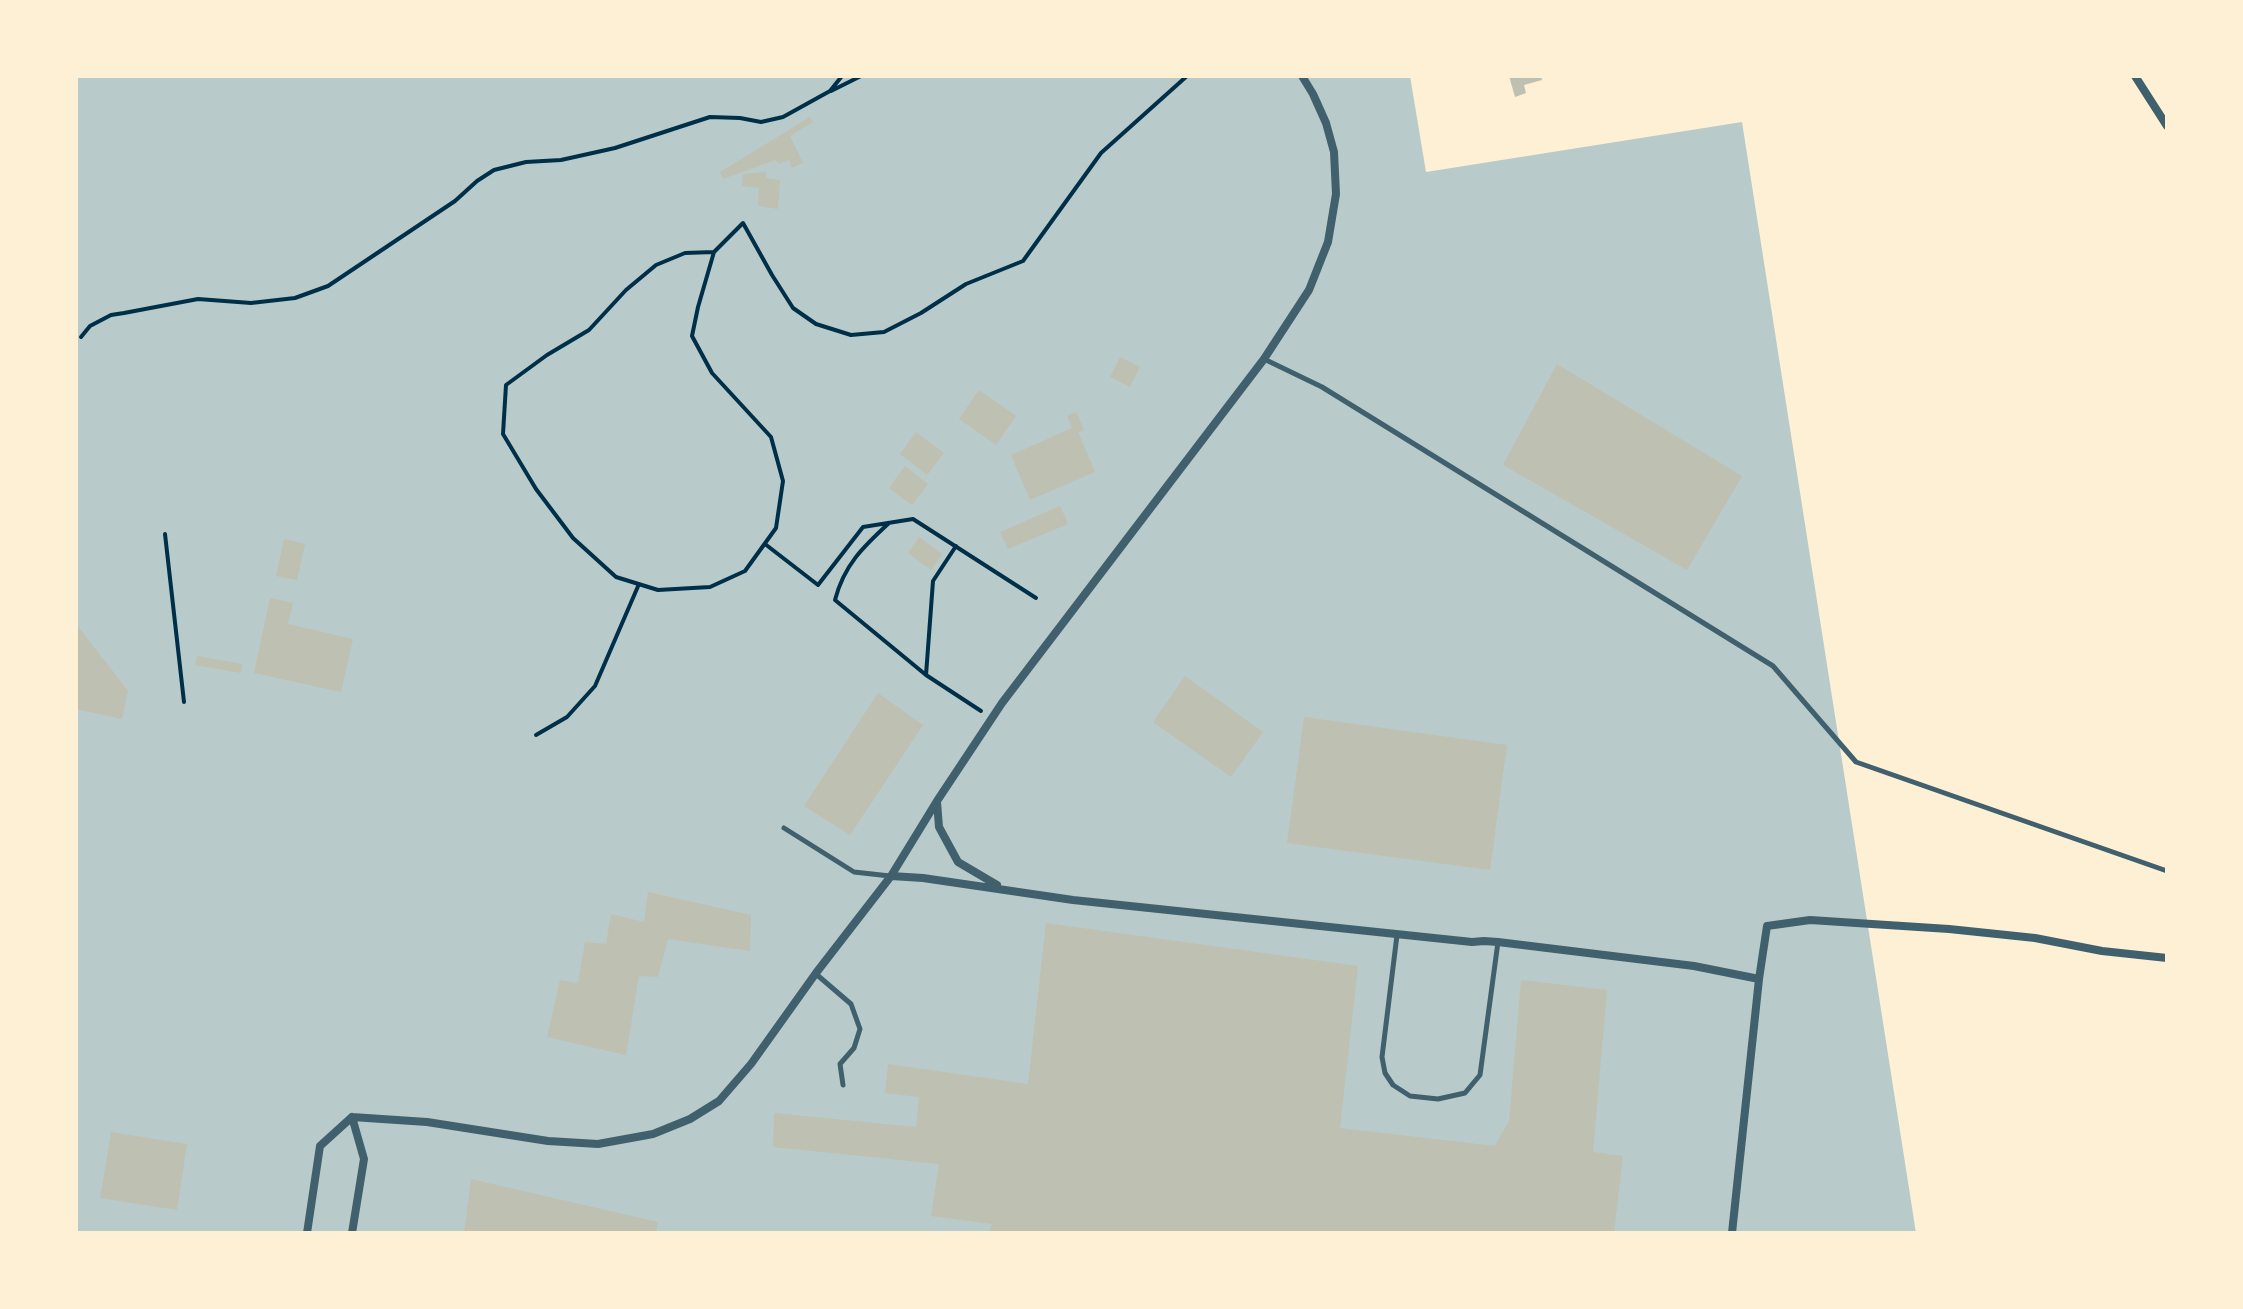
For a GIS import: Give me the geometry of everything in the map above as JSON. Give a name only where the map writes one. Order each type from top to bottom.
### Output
[{"type":"street","points":[[307,1233],[320,1146],[352,1117],[427,1122],[548,1141],[598,1144],[653,1134],[690,1119],[719,1101],[751,1064],[891,876],[992,718],[1264,359],[1309,290],[1328,242],[1336,194],[1334,152],[1326,123],[1302,76]]},
{"type":"street","points":[[2135,76],[2167,126]]},
{"type":"street","points":[[937,801],[939,827],[958,862],[1001,888]]},
{"type":"street","points":[[891,876],[1001,888],[1073,900],[1472,942],[1498,942],[1694,966],[1759,979]]},
{"type":"street","points":[[1732,1233],[1767,926],[1810,920],[1949,929],[2035,938],[2102,951],[2167,958]]},
{"type":"street","points":[[352,1117],[364,1159],[352,1233]]},
{"type":"lane","points":[[1264,359],[1322,387],[1773,666],[1856,762],[2167,871]]},
{"type":"lane","points":[[784,828],[854,872],[891,876]]},
{"type":"lane","points":[[1397,934],[1382,1057],[1385,1073],[1393,1085],[1410,1096],[1438,1099],[1465,1093],[1480,1075],[1498,942]]},
{"type":"lane","points":[[816,973],[851,1004],[860,1029],[854,1048],[840,1064],[843,1085]]},
{"type":"path","points":[[830,91],[842,76]]},
{"type":"path","points":[[81,337],[90,326],[111,315],[198,299],[265,303],[295,298],[328,286],[455,201],[494,170],[615,148],[710,117],[761,122],[783,117],[861,76]]},
{"type":"path","points":[[714,252],[685,253],[656,265],[626,290],[589,330],[506,385],[503,434],[536,489],[573,538],[616,577],[658,590],[710,587],[745,571],[776,528],[783,481],[771,437],[712,373],[692,336],[714,252],[743,223],[793,308],[816,324],[851,335],[884,332],[966,284],[1023,261],[1101,153],[1187,76]]},
{"type":"path","points":[[765,544],[818,585],[863,527],[913,519],[1036,598]]},
{"type":"path","points":[[889,523],[864,546],[841,578],[835,600],[926,675],[992,718]]},
{"type":"path","points":[[165,534],[184,702]]},
{"type":"path","points":[[926,675],[933,581],[956,546]]},
{"type":"path","points":[[536,735],[567,717],[595,686],[639,584]]},
{"type":"shaded area","points":[[76,76],[1410,76],[1426,172],[1742,122],[1916,1233],[76,1233]]},
{"type":"building","points":[[1509,76],[1541,76],[1542,80],[1524,85],[1526,93],[1515,97]]},
{"type":"building","points":[[810,117],[813,122],[790,136],[803,163],[792,168],[789,160],[779,164],[776,160],[723,179],[720,172]]},
{"type":"building","points":[[766,172],[766,178],[780,180],[778,209],[758,206],[759,188],[742,186],[743,174]]},
{"type":"building","points":[[1120,357],[1140,367],[1130,387],[1110,377]]},
{"type":"building","points":[[1557,364],[1742,476],[1687,570],[1503,465]]},
{"type":"building","points":[[979,390],[1016,416],[996,445],[959,419]]},
{"type":"building","points":[[1076,412],[1084,430],[1078,432],[1095,472],[1030,500],[1011,455],[1072,428],[1067,416]]},
{"type":"building","points":[[916,432],[944,453],[927,475],[900,454]]},
{"type":"building","points":[[905,466],[928,484],[912,505],[889,488]]},
{"type":"building","points":[[1060,506],[1068,524],[1008,549],[1000,532]]},
{"type":"building","points":[[919,537],[942,554],[931,570],[908,553]]},
{"type":"building","points":[[284,539],[305,544],[297,580],[276,576]]},
{"type":"building","points":[[270,598],[293,603],[288,624],[353,639],[341,692],[254,673]]},
{"type":"building","points":[[76,624],[128,691],[122,719],[76,709]]},
{"type":"building","points":[[197,656],[242,664],[241,673],[195,665]]},
{"type":"building","points":[[1185,676],[1263,732],[1231,777],[1153,722]]},
{"type":"building","points":[[878,693],[923,725],[850,835],[804,806]]},
{"type":"building","points":[[1304,717],[1507,745],[1490,870],[1287,843]]},
{"type":"building","points":[[648,892],[751,915],[750,951],[668,939],[658,977],[639,976],[626,1055],[547,1037],[560,980],[578,983],[585,942],[606,944],[611,914],[644,922]]},
{"type":"building","points":[[1046,923],[1358,966],[1340,1128],[1495,1146],[1509,1121],[1521,980],[1607,990],[1593,1152],[1623,1156],[1614,1233],[989,1233],[992,1224],[931,1216],[939,1164],[773,1147],[774,1113],[916,1127],[919,1097],[885,1093],[888,1064],[1028,1084]]},
{"type":"building","points":[[111,1132],[187,1144],[177,1210],[100,1198]]},
{"type":"building","points":[[471,1179],[658,1222],[656,1233],[464,1233]]}]
